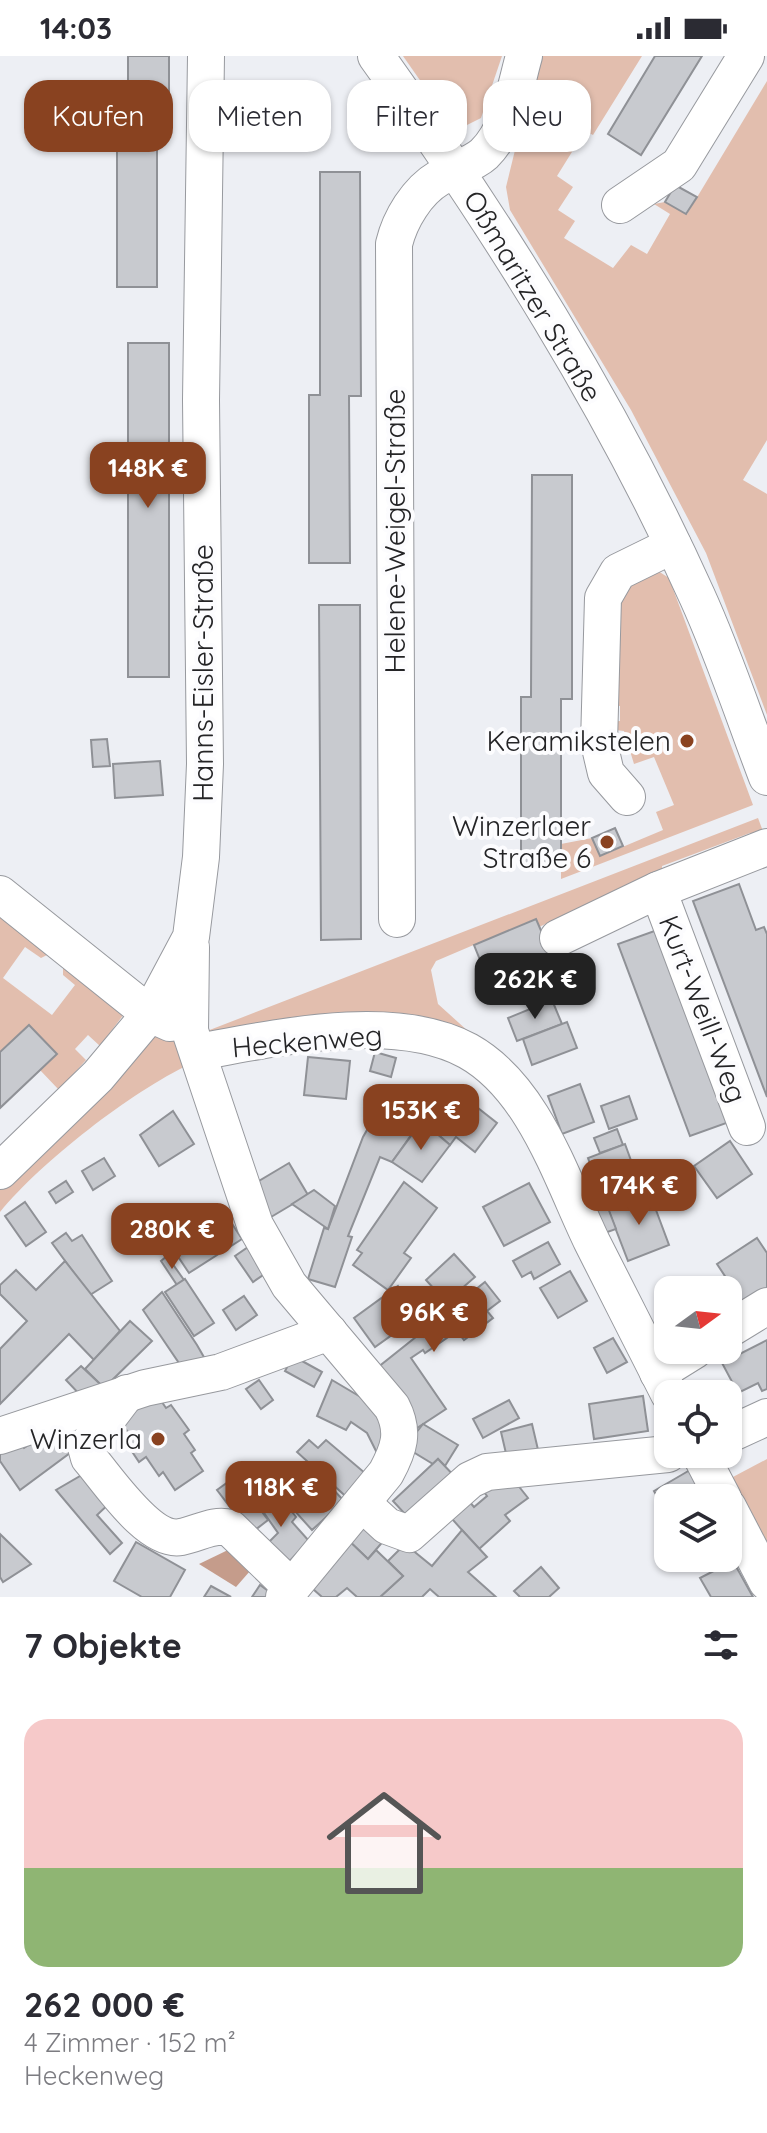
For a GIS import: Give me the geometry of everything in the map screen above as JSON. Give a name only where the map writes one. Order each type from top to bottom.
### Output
[{"type":"street","name":"Hanns-Eisler-Straße","points":[[0,1171],[98,1076],[150,1014],[191,937],[201,857],[205,764],[201,400],[206,56]]},
{"type":"street","name":"Oßmaritzer Straße","points":[[376,56],[456,169],[586,381],[699,600],[767,777]]},
{"type":"street","name":"Helene-Weigel-Straße","points":[[397,919],[394,244],[412,205],[437,179],[483,155],[500,132],[524,56]]},
{"type":"street","points":[[620,205],[679,165],[746,56]]},
{"type":"street","points":[[627,797],[606,773],[599,743],[603,598],[618,572],[673,545]]},
{"type":"street","name":"Kurt-Weill-Weg","points":[[558,938],[658,890],[767,847]]},
{"type":"street","name":"Kurt-Weill-Weg","points":[[658,890],[747,1127]]},
{"type":"street","points":[[0,894],[150,1014],[194,1042]]},
{"type":"street","points":[[127,1393],[86,1447],[89,1458],[155,1532],[176,1538],[214,1527],[230,1528],[288,1592],[362,1503],[397,1452],[400,1427],[392,1407],[289,1285],[255,1225],[194,1042],[191,937]]},
{"type":"street","name":"Heckenweg","points":[[194,1042],[376,1031],[418,1035],[465,1050],[489,1065],[532,1119],[662,1380]]},
{"type":"street","points":[[742,1321],[767,1306]]},
{"type":"street","points":[[0,1436],[127,1393],[214,1374],[329,1332]]},
{"type":"street","name":"Heckenweg","points":[[668,1380],[682,1364]]},
{"type":"street","points":[[742,1429],[767,1417]]},
{"type":"street","points":[[362,1503],[387,1526],[409,1534],[470,1480],[487,1472],[654,1455]]},
{"type":"street","points":[[742,1534],[767,1582]]},
{"type":"shaded area","points":[[403,56],[502,56],[494,80],[483,80],[481,118],[467,125],[467,80],[420,80]]},
{"type":"shaded area","points":[[536,56],[642,56],[593,135],[591,80],[528,80]]},
{"type":"shaded area","points":[[767,81],[767,440],[743,480],[767,494],[767,715],[706,553],[631,410],[510,210],[506,187],[515,152],[572,152],[557,176],[573,187],[558,210],[575,221],[564,238],[613,268],[631,245],[647,254],[670,214],[654,204],[665,202],[687,214]]},
{"type":"shaded area","points":[[658,571],[669,578],[753,805],[561,879],[561,844],[592,838],[601,856],[663,830],[656,812],[674,805],[654,757],[634,764],[624,731],[606,729],[606,722],[620,721],[620,706],[606,705],[620,583]]},
{"type":"shaded area","points":[[758,818],[764,834],[750,833],[662,866],[662,870],[539,927],[535,919],[436,961],[431,970],[438,1004],[469,1032],[227,1039],[207,1031]]},
{"type":"shaded area","points":[[0,906],[49,954],[41,958],[25,947],[3,978],[52,1015],[75,985],[63,975],[63,966],[130,1006],[100,1046],[88,1035],[75,1049],[86,1060],[59,1090],[40,1070],[56,1055],[29,1025],[0,1052]]},
{"type":"shaded area","points":[[170,1027],[190,1064],[141,1092],[89,1129],[39,1171],[0,1212],[0,1190],[72,1119],[152,1029]]},
{"type":"shaded area","points":[[767,1459],[767,1556],[742,1502],[742,1484],[734,1484],[731,1478]]},
{"type":"shaded area","points":[[230,1549],[250,1571],[236,1587],[199,1564]]},
{"type":"building","points":[[128,56],[169,56],[169,80],[128,80]]},
{"type":"building","points":[[655,56],[702,56],[641,155],[608,134]]},
{"type":"building","points":[[117,152],[157,152],[157,287],[117,287]]},
{"type":"building","points":[[320,172],[360,172],[361,396],[349,396],[350,563],[309,563],[309,395],[320,395]]},
{"type":"building","points":[[675,185],[697,197],[686,214],[665,202]]},
{"type":"building","points":[[128,343],[169,343],[169,677],[128,677]]},
{"type":"building","points":[[532,475],[572,475],[572,699],[561,699],[561,866],[521,866],[521,697],[531,697]]},
{"type":"building","points":[[319,605],[360,605],[361,939],[321,940]]},
{"type":"building","points":[[107,739],[110,766],[93,767],[91,740]]},
{"type":"building","points":[[160,761],[163,795],[115,798],[113,764]]},
{"type":"building","name":"Winzerlaer Straße 6","points":[[615,828],[623,846],[600,856],[592,838]]},
{"type":"building","points":[[739,884],[756,930],[764,927],[767,934],[767,1097],[693,901]]},
{"type":"building","points":[[536,919],[558,970],[495,997],[474,945]]},
{"type":"building","points":[[660,929],[732,1121],[690,1136],[618,944]]},
{"type":"building","points":[[552,1000],[562,1024],[517,1041],[508,1018]]},
{"type":"building","points":[[567,1022],[577,1048],[532,1065],[523,1039]]},
{"type":"building","points":[[29,1025],[57,1054],[0,1108],[0,1052]]},
{"type":"building","points":[[375,1052],[396,1058],[391,1077],[370,1071]]},
{"type":"building","points":[[308,1057],[350,1061],[346,1099],[304,1095]]},
{"type":"building","points":[[580,1084],[594,1122],[562,1134],[548,1096]]},
{"type":"building","points":[[450,1086],[497,1123],[475,1152],[456,1137],[450,1145],[422,1121]]},
{"type":"building","points":[[629,1096],[637,1119],[609,1129],[601,1106]]},
{"type":"building","points":[[173,1111],[194,1144],[159,1166],[140,1135]]},
{"type":"building","points":[[375,1116],[414,1131],[392,1162],[380,1157],[348,1236],[352,1237],[335,1287],[308,1279],[324,1228],[328,1229],[363,1137]]},
{"type":"building","points":[[422,1121],[450,1145],[422,1182],[392,1162]]},
{"type":"building","points":[[617,1129],[623,1145],[600,1153],[594,1138]]},
{"type":"building","points":[[730,1141],[752,1174],[717,1198],[694,1166]]},
{"type":"building","points":[[625,1144],[637,1177],[600,1191],[588,1158]]},
{"type":"building","points":[[104,1158],[115,1176],[93,1190],[82,1171]]},
{"type":"building","points":[[289,1163],[308,1195],[266,1220],[247,1188]]},
{"type":"building","points":[[66,1181],[73,1192],[56,1203],[49,1192]]},
{"type":"building","points":[[404,1182],[437,1208],[404,1253],[411,1258],[388,1290],[353,1265],[362,1253],[357,1250]]},
{"type":"building","points":[[529,1183],[550,1222],[504,1246],[483,1207]]},
{"type":"building","points":[[314,1190],[335,1206],[328,1229],[292,1204]]},
{"type":"building","points":[[650,1194],[669,1245],[628,1261],[608,1209]]},
{"type":"building","points":[[605,1200],[616,1229],[599,1235],[583,1208]]},
{"type":"building","points":[[25,1202],[46,1232],[26,1246],[5,1216]]},
{"type":"building","points":[[223,1210],[242,1239],[189,1273],[169,1243]]},
{"type":"building","points":[[66,1233],[72,1241],[82,1235],[112,1281],[90,1295],[52,1243]]},
{"type":"building","points":[[757,1238],[767,1253],[767,1289],[744,1305],[742,1276],[725,1276],[717,1264]]},
{"type":"building","points":[[548,1242],[560,1264],[534,1279],[531,1272],[522,1277],[513,1261]]},
{"type":"building","points":[[254,1243],[272,1269],[253,1282],[235,1256]]},
{"type":"building","points":[[454,1254],[475,1277],[446,1302],[426,1280]]},
{"type":"building","points":[[167,1256],[184,1280],[177,1285],[161,1261]]},
{"type":"building","points":[[65,1261],[120,1331],[94,1360],[69,1334],[0,1404],[0,1349],[27,1321],[0,1294],[0,1285],[16,1270],[36,1290]]},
{"type":"building","points":[[570,1271],[587,1301],[558,1318],[540,1288]]},
{"type":"building","points":[[185,1279],[214,1323],[194,1336],[165,1292]]},
{"type":"building","points":[[485,1282],[500,1301],[487,1311],[493,1318],[464,1340],[457,1331],[425,1353],[423,1350],[411,1358],[446,1409],[417,1428],[377,1368]]},
{"type":"building","points":[[398,1286],[413,1306],[389,1324],[396,1332],[375,1347],[354,1318]]},
{"type":"building","points":[[162,1292],[205,1359],[181,1366],[143,1310]]},
{"type":"building","points":[[244,1296],[257,1315],[236,1330],[223,1310]]},
{"type":"building","points":[[130,1321],[152,1341],[104,1388],[85,1369]]},
{"type":"building","points":[[613,1338],[627,1362],[607,1373],[594,1348]]},
{"type":"building","points":[[767,1340],[767,1389],[762,1391],[758,1383],[742,1391],[742,1380],[731,1380],[723,1364],[742,1364],[742,1353]]},
{"type":"building","points":[[293,1356],[322,1372],[314,1387],[285,1371]]},
{"type":"building","points":[[81,1366],[100,1384],[82,1397],[66,1380]]},
{"type":"building","points":[[259,1380],[273,1400],[261,1409],[246,1389]]},
{"type":"building","points":[[332,1380],[364,1399],[394,1438],[382,1463],[367,1433],[351,1422],[346,1430],[317,1416]]},
{"type":"building","name":"Winzerla","points":[[155,1392],[166,1408],[171,1405],[189,1430],[184,1434],[195,1450],[191,1453],[203,1471],[175,1490],[163,1472],[159,1476],[146,1457],[139,1462],[125,1441],[131,1437],[118,1417]]},
{"type":"building","points":[[643,1396],[648,1431],[594,1439],[589,1404]]},
{"type":"building","points":[[509,1400],[519,1418],[483,1438],[473,1419]]},
{"type":"building","points":[[423,1424],[458,1445],[445,1466],[438,1459],[433,1464],[405,1447]]},
{"type":"building","points":[[532,1424],[539,1454],[508,1462],[501,1432]]},
{"type":"building","points":[[56,1427],[74,1450],[20,1490],[0,1461],[0,1444],[16,1438],[24,1448]]},
{"type":"building","points":[[309,1440],[318,1448],[326,1440],[372,1479],[352,1502],[297,1452]]},
{"type":"building","points":[[438,1459],[461,1483],[416,1526],[393,1501]]},
{"type":"building","points":[[315,1470],[344,1501],[312,1530],[284,1499],[296,1488],[292,1484],[307,1471],[310,1474]]},
{"type":"building","points":[[690,1470],[698,1484],[666,1484]]},
{"type":"building","points":[[87,1472],[112,1501],[97,1515],[122,1543],[110,1554],[56,1490]]},
{"type":"building","points":[[509,1474],[528,1498],[505,1515],[510,1521],[479,1549],[445,1511],[463,1494],[474,1507],[487,1496],[484,1492]]},
{"type":"building","points":[[232,1479],[245,1495],[230,1507],[217,1490]]},
{"type":"building","points":[[273,1487],[296,1517],[292,1522],[309,1541],[282,1569],[262,1549],[278,1533],[255,1500]]},
{"type":"building","points":[[248,1493],[268,1520],[250,1534],[230,1507]]},
{"type":"building","points":[[366,1521],[385,1539],[368,1559],[348,1540]]},
{"type":"building","points":[[462,1530],[487,1557],[468,1572],[496,1597],[439,1597],[430,1589],[422,1597],[380,1597],[403,1576],[388,1561],[405,1544],[432,1566]]},
{"type":"building","points":[[0,1534],[31,1564],[3,1582],[0,1577]]},
{"type":"building","points":[[343,1535],[368,1559],[376,1550],[403,1576],[380,1597],[357,1597],[347,1588],[336,1597],[322,1597],[313,1589]]},
{"type":"building","points":[[136,1542],[185,1570],[170,1597],[142,1597],[114,1581]]},
{"type":"building","points":[[541,1567],[559,1588],[549,1597],[520,1597],[514,1591]]},
{"type":"building","points":[[712,1572],[739,1572],[753,1597],[711,1597],[700,1578]]},
{"type":"building","points":[[260,1585],[271,1593],[268,1597],[252,1597]]},
{"type":"building","points":[[211,1586],[231,1597],[204,1597]]},
{"type":"place","name":"Keramikstelen","points":[[687,741]]},
{"type":"place","name":"Winzerlaer Straße 6","points":[[607,842]]},
{"type":"place","name":"Winzerla","points":[[158,1439]]}]
